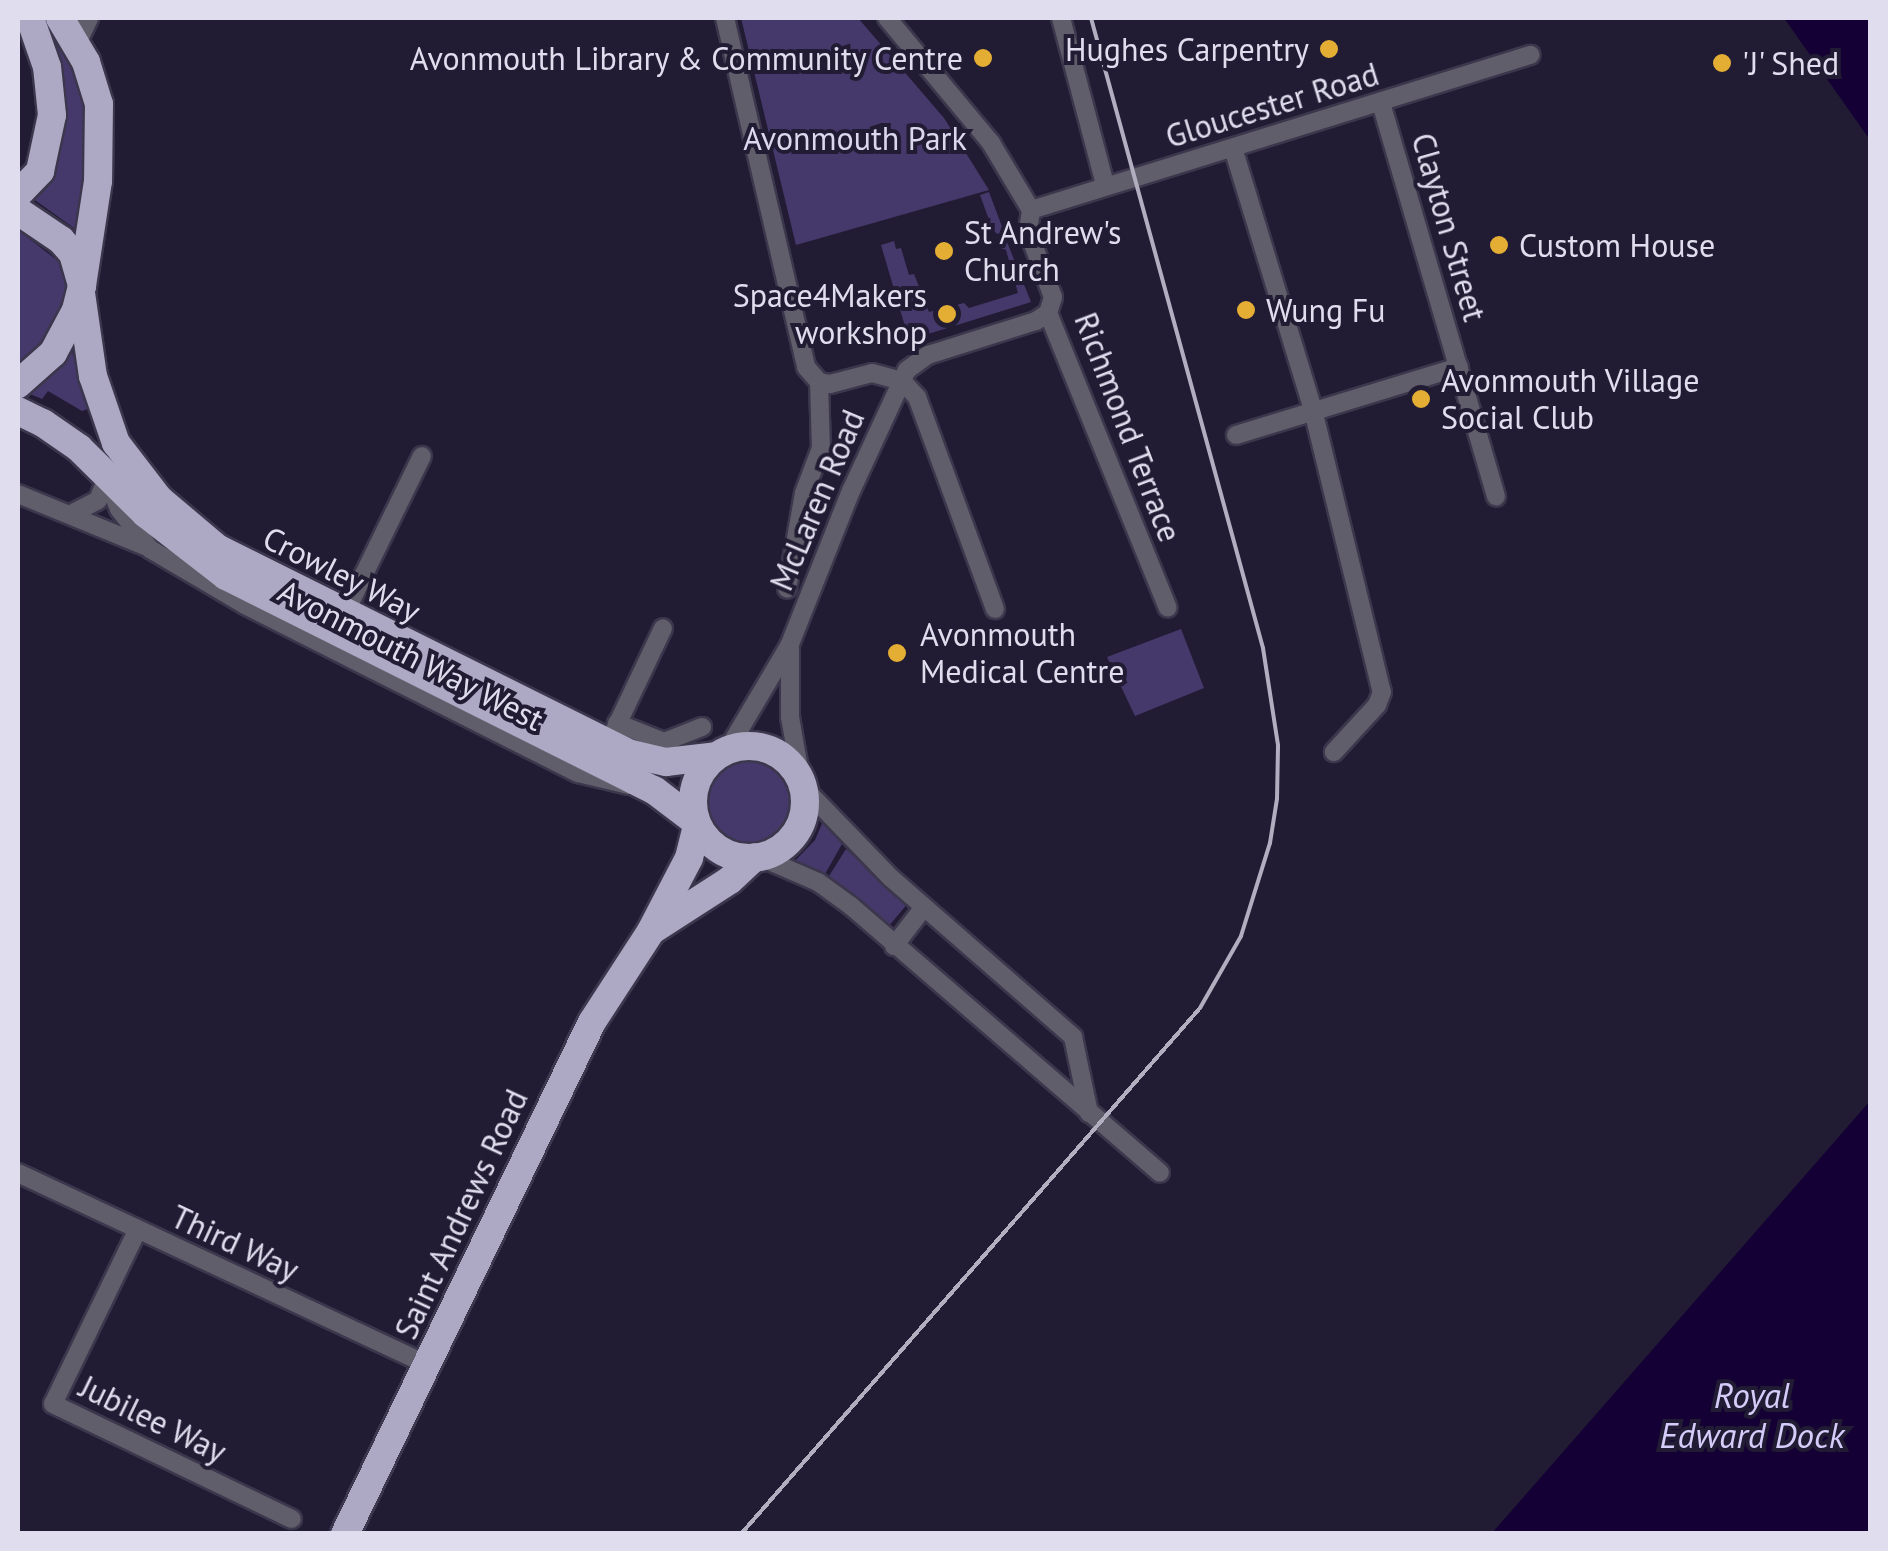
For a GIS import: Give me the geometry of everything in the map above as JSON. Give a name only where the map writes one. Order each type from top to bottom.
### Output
[{"type":"highway","points":[[18,194],[40,171],[52,115],[47,66],[30,18]]},
{"type":"highway","points":[[18,384],[53,353],[81,289],[101,132],[94,84],[77,44],[60,18]]},
{"type":"highway","points":[[18,212],[61,240],[72,254],[81,289]]},
{"type":"highway","name":"Crowley Way","points":[[81,289],[102,409],[139,478],[217,548],[344,615],[613,734],[657,761],[722,752]]},
{"type":"highway","name":"Crowley Way","points":[[18,411],[43,422],[80,448],[107,478],[179,542],[226,576],[654,790],[696,824]]},
{"type":"highway","points":[[757,746],[776,752],[802,783],[805,805],[797,831],[777,850],[757,858],[725,853],[696,824],[694,785],[722,752],[757,746]]},
{"type":"highway","name":"Saint Andrews Road","points":[[346,1534],[592,1022],[651,931],[688,858],[696,824]]},
{"type":"highway","name":"Saint Andrews Road","points":[[651,931],[757,858]]},
{"type":"street","points":[[77,44],[89,18]]},
{"type":"street","points":[[725,18],[806,367],[819,382],[820,448],[804,494],[787,589]]},
{"type":"street","points":[[888,18],[990,143],[1031,210]]},
{"type":"street","points":[[1061,18],[1105,185]]},
{"type":"street","name":"Gloucester Road","points":[[1031,210],[1530,55]]},
{"type":"street","name":"Clayton Street","points":[[1381,103],[1496,497]]},
{"type":"street","points":[[1232,148],[1313,410],[1366,664],[1381,698],[1334,752]]},
{"type":"street","name":"Richmond Terrace","points":[[1031,210],[1028,231],[1052,296],[1048,313],[1168,608]]},
{"type":"street","name":"McLaren Road","points":[[722,752],[790,644],[851,491],[902,380],[920,359],[1048,313]]},
{"type":"street","points":[[1236,435],[1458,368]]},
{"type":"street","name":"McLaren Road","points":[[819,382],[830,384],[872,372],[902,380]]},
{"type":"street","points":[[902,380],[917,396],[996,609]]},
{"type":"street","points":[[344,615],[422,456]]},
{"type":"street","points":[[71,514],[98,500],[107,478]]},
{"type":"street","name":"Avonmouth Way West","points":[[107,478],[118,508],[150,548]]},
{"type":"street","name":"Avonmouth Way West","points":[[18,494],[150,548],[245,606],[578,773],[654,790]]},
{"type":"street","points":[[663,628],[613,734],[664,742],[702,727]]},
{"type":"street","name":"McLaren Road","points":[[790,644],[790,717],[802,783]]},
{"type":"street","points":[[802,783],[924,907],[1067,1030],[1076,1042],[1089,1113]]},
{"type":"street","points":[[757,858],[818,882],[1160,1173]]},
{"type":"street","points":[[894,946],[924,907]]},
{"type":"street","points":[[1049,1080],[1080,1063]]},
{"type":"street","name":"Third Way","points":[[18,1173],[428,1365]]},
{"type":"street","name":"Jubilee Way","points":[[137,1231],[53,1404],[292,1519]]},
{"type":"green space","points":[[41,18],[50,18],[69,48],[91,122],[81,233],[32,198],[42,187]]},
{"type":"green space","name":"Avonmouth Park","points":[[741,18],[858,18],[944,118],[989,190],[796,245]]},
{"type":"green space","points":[[989,192],[1004,232],[998,234],[993,231],[980,195]]},
{"type":"green space","points":[[18,230],[58,261],[67,290],[44,345],[18,368]]},
{"type":"green space","points":[[894,241],[896,249],[901,248],[909,275],[914,274],[929,312],[964,303],[969,308],[1018,293],[1006,250],[1001,248],[1007,242],[1031,302],[909,340],[881,245]]},
{"type":"green space","points":[[71,348],[90,408],[82,411],[48,391],[42,399],[30,394],[61,365]]},
{"type":"green space","points":[[1181,629],[1204,688],[1135,716],[1107,657]]},
{"type":"green space","points":[[749,757],[766,760],[780,770],[790,784],[790,818],[780,832],[766,842],[749,845],[732,842],[718,832],[708,818],[705,801],[708,784],[718,770],[732,760]]},
{"type":"green space","points":[[824,819],[842,844],[825,874],[793,863],[815,840]]},
{"type":"green space","points":[[846,849],[909,902],[888,927],[829,876]]},
{"type":"water","points":[[1784,18],[1870,18],[1870,140]]},
{"type":"water","name":"Royal Edward Dock","points":[[1870,1101],[1870,1533],[1492,1533]]},
{"type":"railway","points":[[741,1534],[1200,1008],[1241,936],[1270,843],[1277,799],[1278,745],[1263,648],[1091,18]]},
{"type":"place","name":"Hughes Carpentry","points":[[1329,49]]},
{"type":"place","name":"Avonmouth Library & Community Centre","points":[[983,58]]},
{"type":"place","name":"'J' Shed","points":[[1722,63]]},
{"type":"place","name":"Custom House","points":[[1499,245]]},
{"type":"place","name":"St Andrew's Church","points":[[944,251]]},
{"type":"place","name":"Wung Fu","points":[[1246,310]]},
{"type":"place","name":"Space4Makers workshop","points":[[947,314]]},
{"type":"place","name":"Avonmouth Village Social Club","points":[[1421,399]]},
{"type":"place","name":"Avonmouth Medical Centre","points":[[897,653]]}]
